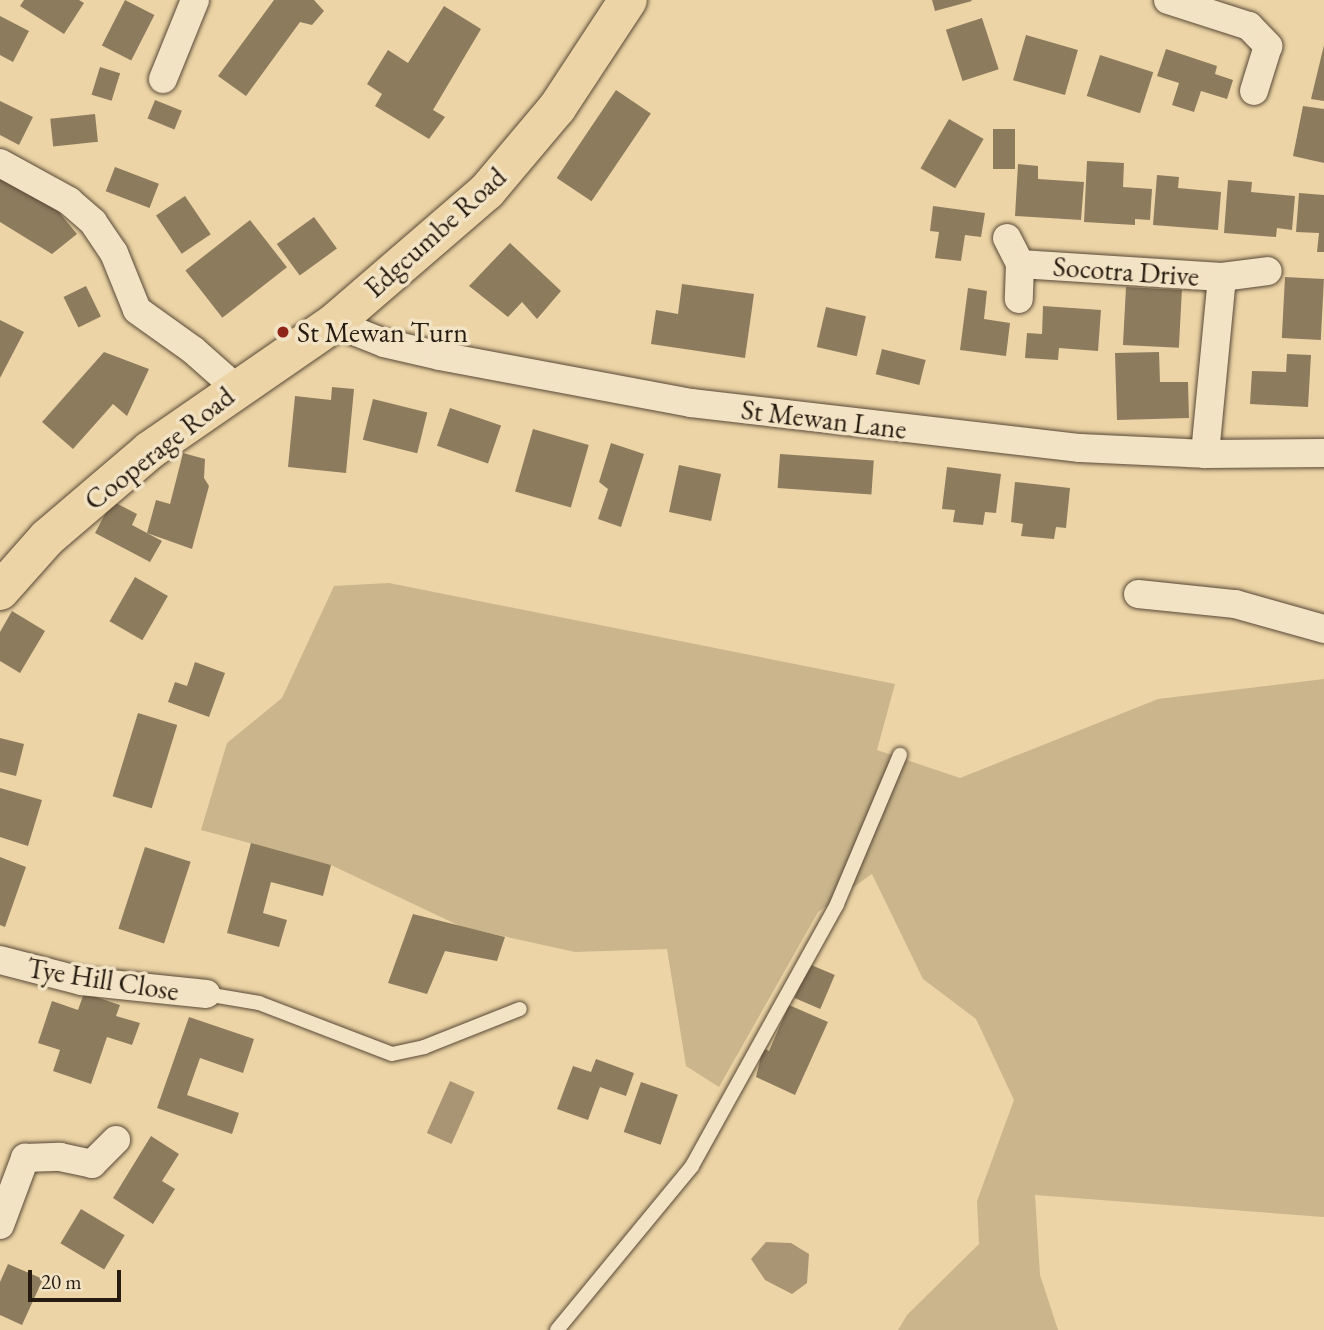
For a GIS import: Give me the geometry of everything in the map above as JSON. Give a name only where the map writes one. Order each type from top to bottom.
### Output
[{"type":"main road","name":"Edgcumbe Road","points":[[334,323],[487,191],[557,108],[628,0]]},
{"type":"main road","name":"Cooperage Road","points":[[0,591],[47,538],[150,450],[236,388],[334,323]]},
{"type":"street","points":[[163,79],[195,0]]},
{"type":"street","points":[[1168,0],[1249,26],[1268,46],[1254,91]]},
{"type":"street","points":[[0,163],[69,201],[93,222],[114,253],[137,310],[193,350],[236,388]]},
{"type":"street","points":[[1007,238],[1020,264],[1019,299]]},
{"type":"street","name":"Socotra Drive","points":[[1020,264],[1222,277],[1205,454]]},
{"type":"street","points":[[1222,277],[1268,271]]},
{"type":"street","name":"St Mewan Lane","points":[[334,323],[384,343],[440,356],[691,402],[978,438],[1205,454],[1324,453]]},
{"type":"street","points":[[1138,594],[1235,604],[1324,629]]},
{"type":"street","name":"Tye Hill Close","points":[[0,960],[81,981],[206,994]]},
{"type":"street","points":[[0,1224],[25,1158],[60,1157],[92,1164],[116,1140]]},
{"type":"lane","points":[[556,1330],[692,1166],[837,904],[900,755]]},
{"type":"lane","points":[[206,994],[259,1003],[392,1054],[424,1047],[520,1009]]},
{"type":"shaded area","points":[[389,583],[895,684],[877,750],[960,778],[1158,699],[1324,679],[1324,1217],[1035,1195],[1040,1275],[1058,1330],[898,1330],[907,1315],[979,1244],[977,1201],[1014,1100],[976,1019],[923,979],[872,874],[818,912],[719,1087],[686,1066],[667,949],[575,952],[462,927],[331,865],[201,830],[227,743],[282,698],[334,586]]},
{"type":"shaded area","points":[[450,1081],[475,1092],[451,1144],[427,1133]]},
{"type":"shaded area","points":[[766,1242],[791,1243],[809,1254],[807,1283],[792,1294],[765,1280],[751,1259]]},
{"type":"building","points":[[24,0],[79,0],[84,3],[64,34],[20,6]]},
{"type":"building","points":[[125,0],[154,15],[131,60],[102,45]]},
{"type":"building","points":[[274,0],[314,0],[324,11],[312,25],[300,22],[246,96],[218,76]]},
{"type":"building","points":[[932,0],[971,0],[972,1],[935,11]]},
{"type":"building","points":[[444,6],[481,29],[433,110],[445,117],[429,139],[375,106],[382,94],[367,84],[388,50],[408,63]]},
{"type":"building","points":[[0,16],[29,31],[13,62],[0,55]]},
{"type":"building","points":[[982,18],[999,69],[963,81],[946,30]]},
{"type":"building","points":[[1026,35],[1078,50],[1065,95],[1013,80]]},
{"type":"building","points":[[1324,45],[1324,101],[1311,99]]},
{"type":"building","points":[[1166,49],[1217,66],[1215,74],[1233,80],[1227,99],[1201,91],[1194,112],[1172,105],[1179,83],[1157,76]]},
{"type":"building","points":[[1100,55],[1153,72],[1140,113],[1087,96]]},
{"type":"building","points":[[100,67],[120,73],[112,101],[92,95]]},
{"type":"building","points":[[616,90],[651,113],[592,201],[557,178]]},
{"type":"building","points":[[155,100],[182,111],[174,129],[148,119]]},
{"type":"building","points":[[0,101],[33,117],[19,145],[0,135]]},
{"type":"building","points":[[1303,106],[1324,109],[1324,163],[1293,156]]},
{"type":"building","points":[[95,114],[98,142],[53,147],[50,119]]},
{"type":"building","points":[[949,119],[984,139],[955,188],[920,168]]},
{"type":"building","points":[[993,129],[1015,129],[1015,169],[993,169]]},
{"type":"building","points":[[1087,161],[1124,163],[1123,187],[1152,189],[1150,220],[1135,219],[1135,225],[1084,222]]},
{"type":"building","points":[[1018,164],[1038,166],[1038,179],[1084,182],[1081,220],[1015,216]]},
{"type":"building","points":[[115,167],[159,184],[150,208],[106,191]]},
{"type":"building","points":[[0,173],[53,205],[77,234],[52,254],[0,222]]},
{"type":"building","points":[[1157,175],[1179,177],[1178,188],[1221,192],[1218,230],[1153,225]]},
{"type":"building","points":[[1228,180],[1252,182],[1251,192],[1295,196],[1292,230],[1277,228],[1276,237],[1224,233]]},
{"type":"building","points":[[1299,193],[1324,195],[1324,252],[1317,252],[1319,233],[1296,232]]},
{"type":"building","points":[[185,196],[211,234],[182,254],[156,216]]},
{"type":"building","points":[[933,206],[985,213],[981,237],[965,235],[961,261],[935,258],[939,232],[930,231]]},
{"type":"building","points":[[314,217],[337,249],[300,276],[277,244]]},
{"type":"building","points":[[250,220],[287,267],[222,318],[185,270]]},
{"type":"building","points":[[510,243],[561,291],[537,319],[522,302],[508,317],[469,286]]},
{"type":"building","points":[[1285,277],[1324,279],[1321,340],[1282,338]]},
{"type":"building","points":[[682,284],[754,294],[745,358],[651,344],[656,310],[678,314]]},
{"type":"building","points":[[86,286],[101,317],[78,328],[64,297]]},
{"type":"building","points":[[1126,287],[1182,290],[1179,348],[1123,345]]},
{"type":"building","points":[[968,288],[987,291],[984,319],[1010,323],[1006,356],[960,350]]},
{"type":"building","points":[[1043,306],[1101,310],[1098,351],[1059,348],[1058,360],[1025,358],[1027,333],[1042,334]]},
{"type":"building","points":[[826,307],[866,316],[857,356],[817,347]]},
{"type":"building","points":[[0,320],[24,332],[0,378]]},
{"type":"building","points":[[882,349],[926,360],[919,385],[876,374]]},
{"type":"building","points":[[104,352],[149,369],[127,416],[113,404],[73,449],[42,422]]},
{"type":"building","points":[[1159,352],[1160,382],[1188,382],[1189,418],[1117,420],[1115,353]]},
{"type":"building","points":[[1287,354],[1311,355],[1308,407],[1250,404],[1252,371],[1286,372]]},
{"type":"building","points":[[332,387],[354,389],[346,473],[288,467],[295,396],[331,400]]},
{"type":"building","points":[[373,399],[427,413],[417,453],[363,440]]},
{"type":"building","points":[[450,408],[501,426],[488,463],[437,446]]},
{"type":"building","points":[[533,429],[589,445],[571,507],[515,491]]},
{"type":"building","points":[[611,443],[644,454],[621,527],[598,519],[608,489],[599,482]]},
{"type":"building","points":[[183,453],[205,459],[204,478],[209,486],[192,549],[147,533],[156,500],[170,504]]},
{"type":"building","points":[[780,454],[874,461],[871,494],[778,488]]},
{"type":"building","points":[[679,465],[721,474],[711,521],[669,512]]},
{"type":"building","points":[[947,467],[1001,474],[996,513],[985,512],[983,525],[953,522],[955,510],[942,509]]},
{"type":"building","points":[[1015,482],[1070,488],[1066,528],[1056,527],[1054,539],[1021,536],[1023,524],[1011,522]]},
{"type":"building","points":[[112,501],[137,514],[132,525],[162,541],[150,562],[95,533]]},
{"type":"building","points":[[135,577],[168,596],[142,640],[110,621]]},
{"type":"building","points":[[12,611],[45,631],[20,673],[0,661],[0,632]]},
{"type":"building","points":[[195,662],[225,673],[209,717],[168,702],[175,682],[187,686]]},
{"type":"building","points":[[138,713],[177,725],[152,808],[113,796]]},
{"type":"building","points":[[0,738],[24,744],[16,776],[0,772]]},
{"type":"building","points":[[0,788],[42,800],[28,846],[0,837]]},
{"type":"building","points":[[251,843],[331,865],[323,896],[271,882],[263,913],[287,920],[279,947],[227,933]]},
{"type":"building","points":[[145,847],[191,862],[164,944],[118,929]]},
{"type":"building","points":[[0,857],[26,867],[5,927],[0,925]]},
{"type":"building","points":[[413,914],[505,937],[497,961],[445,951],[427,994],[388,983]]},
{"type":"building","points":[[809,964],[835,975],[820,1009],[795,998]]},
{"type":"building","points":[[84,993],[120,1005],[116,1016],[140,1023],[132,1045],[107,1037],[91,1084],[53,1071],[60,1050],[38,1043],[52,1001],[78,1010]]},
{"type":"building","points":[[789,1005],[828,1022],[795,1095],[756,1077],[763,1048],[769,1051]]},
{"type":"building","points":[[189,1017],[254,1039],[243,1073],[200,1058],[187,1095],[239,1113],[232,1134],[157,1108]]},
{"type":"building","points":[[596,1059],[634,1073],[626,1096],[600,1087],[588,1120],[557,1109],[573,1066],[591,1072]]},
{"type":"building","points":[[641,1082],[678,1095],[661,1145],[624,1132]]},
{"type":"building","points":[[151,1136],[179,1154],[162,1181],[175,1189],[153,1224],[113,1198]]},
{"type":"building","points":[[81,1209],[125,1235],[104,1270],[60,1243]]},
{"type":"building","points":[[8,1264],[43,1279],[22,1325],[0,1315],[0,1282]]},
{"type":"place","name":"St Mewan Turn","points":[[283,332]]}]
